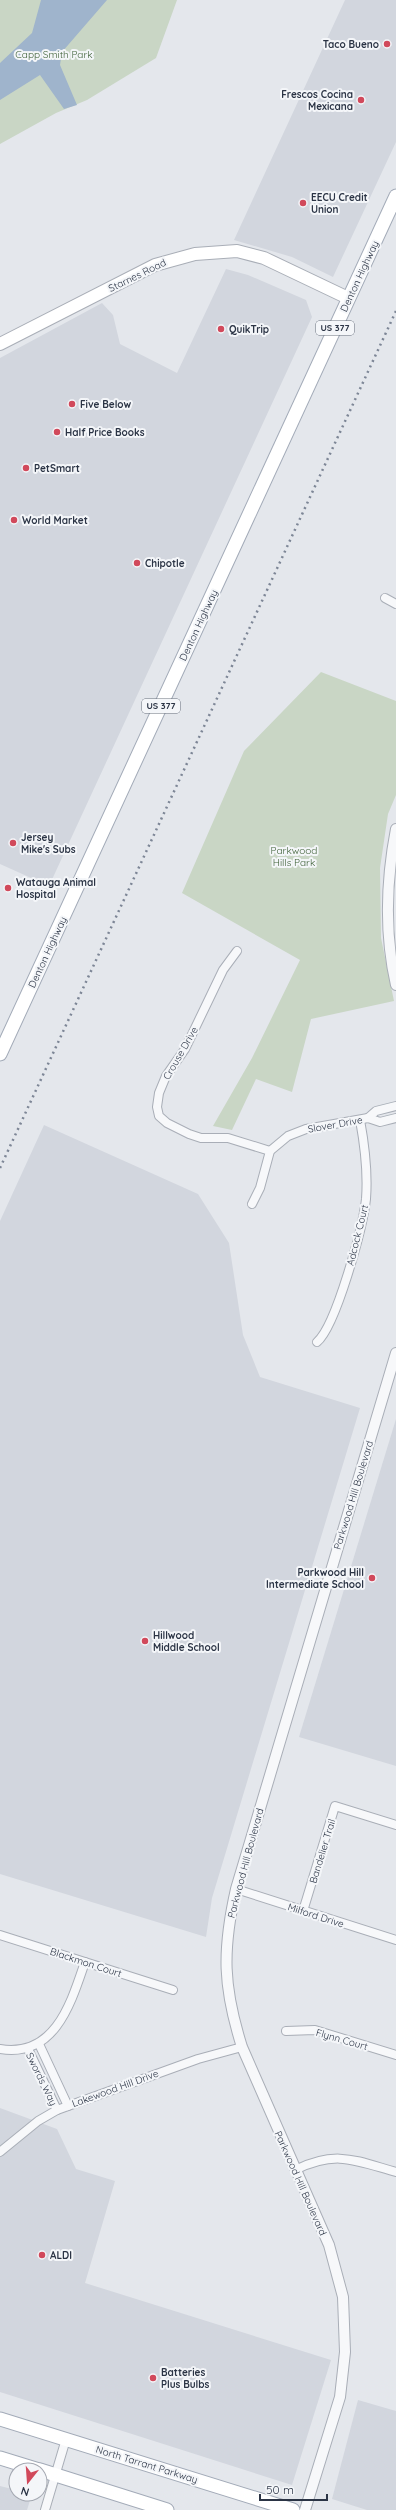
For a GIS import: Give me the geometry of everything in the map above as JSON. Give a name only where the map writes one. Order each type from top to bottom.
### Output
[{"type":"main road","name":"Denton Highway","points":[[0,1054],[396,196]]},
{"type":"main road","name":"Starnes Road","points":[[0,344],[155,265],[195,254],[237,251],[264,258],[348,298]]},
{"type":"main road","name":"North Tarrant Parkway","points":[[0,2419],[293,2510]]},
{"type":"main road","points":[[0,2458],[13,2462]]},
{"type":"main road","points":[[48,2473],[167,2510]]},
{"type":"street","points":[[385,598],[396,604]]},
{"type":"street","points":[[396,829],[387,900],[390,958],[396,985]]},
{"type":"street","name":"Crouse Drive","points":[[237,951],[223,970],[185,1049],[166,1076],[159,1093],[156,1107],[159,1116],[167,1123],[190,1134],[202,1138],[228,1138],[270,1151]]},
{"type":"street","name":"Slover Drive","points":[[364,1119],[376,1111],[396,1106]]},
{"type":"street","name":"Slover Drive","points":[[270,1151],[288,1136],[306,1129],[364,1119],[380,1122],[396,1118]]},
{"type":"street","name":"Adcock Court","points":[[317,1342],[324,1336],[336,1307],[347,1274],[366,1201],[367,1172],[364,1119]]},
{"type":"street","points":[[252,1204],[260,1188],[270,1151]]},
{"type":"street","name":"Parkwood Hill Boulevard","points":[[305,2510],[340,2397],[344,2369],[343,2297],[329,2245],[242,2047],[232,2015],[225,1978],[225,1950],[236,1889],[396,1353]]},
{"type":"street","name":"Bandelier Trail","points":[[303,1911],[336,1806],[396,1825]]},
{"type":"street","name":"Milford Drive","points":[[236,1889],[396,1940]]},
{"type":"street","name":"Blackmon Court","points":[[0,1935],[173,1990]]},
{"type":"street","points":[[0,2049],[16,2051],[28,2049],[39,2044],[58,2025],[73,1998],[85,1962]]},
{"type":"street","name":"Flynn Court","points":[[286,2031],[315,2030],[396,2055]]},
{"type":"street","name":"Swords Way","points":[[39,2044],[68,2106]]},
{"type":"street","name":"Lakewood Hill Drive","points":[[0,2152],[38,2121],[57,2110],[198,2058],[242,2047]]},
{"type":"street","name":"Swords Way","points":[[28,2049],[57,2110]]},
{"type":"street","points":[[295,2170],[316,2160],[334,2156],[396,2172]]},
{"type":"street","points":[[44,2510],[66,2439]]},
{"type":"shaded area","points":[[345,0],[396,0],[396,142],[333,277],[292,257],[234,240]]},
{"type":"shaded area","points":[[226,269],[248,275],[306,300],[312,317],[49,886],[0,864],[0,358],[102,303],[113,315],[120,344],[177,373]]},
{"type":"shaded area","name":"Hillwood Middle School","points":[[44,1125],[198,1194],[229,1243],[243,1335],[260,1377],[360,1408],[212,1898],[206,1937],[0,1874],[0,1221]]},
{"type":"shaded area","name":"Parkwood Hill Intermediate School","points":[[396,1419],[396,1766],[299,1737]]},
{"type":"shaded area","points":[[0,2108],[57,2129],[76,2169],[115,2181],[85,2283],[331,2360],[292,2485],[0,2392]]},
{"type":"shaded area","points":[[358,2400],[396,2411],[396,2510],[367,2510],[332,2499]]},
{"type":"shaded area","points":[[0,2486],[8,2488],[8,2502],[30,2502],[27,2510],[0,2510]]},
{"type":"green space","name":"Capp Smith Park","points":[[0,0],[177,0],[156,58],[87,100],[56,113],[0,144]]},
{"type":"green space","name":"Parkwood Hills Park","points":[[321,672],[396,701],[396,795],[388,814],[380,868],[381,938],[394,1001],[311,1019],[292,1092],[256,1079],[232,1130],[213,1126],[252,1058],[300,960],[182,893],[244,751]]},
{"type":"water","points":[[41,0],[107,0],[62,52],[60,65],[77,105],[64,109],[40,75],[0,100],[0,63],[32,33]]},
{"type":"railway","points":[[0,1168],[396,311]]},
{"type":"place","name":"Taco Bueno","points":[[387,44]]},
{"type":"place","name":"Frescos Cocina Mexicana","points":[[361,100]]},
{"type":"place","name":"EECU Credit Union","points":[[303,203]]},
{"type":"place","name":"QuikTrip","points":[[221,329]]},
{"type":"place","name":"Five Below","points":[[72,404]]},
{"type":"place","name":"Half Price Books","points":[[57,432]]},
{"type":"place","name":"PetSmart","points":[[26,468]]},
{"type":"place","name":"World Market","points":[[14,520]]},
{"type":"place","name":"Chipotle","points":[[137,563]]},
{"type":"place","name":"Jersey Mike's Subs","points":[[13,843]]},
{"type":"place","name":"Watauga Animal Hospital","points":[[8,888]]},
{"type":"place","name":"Parkwood Hill Intermediate School","points":[[372,1578]]},
{"type":"place","name":"Hillwood Middle School","points":[[145,1641]]},
{"type":"place","name":"ALDI","points":[[42,2255]]},
{"type":"place","name":"Batteries Plus Bulbs","points":[[153,2378]]}]
